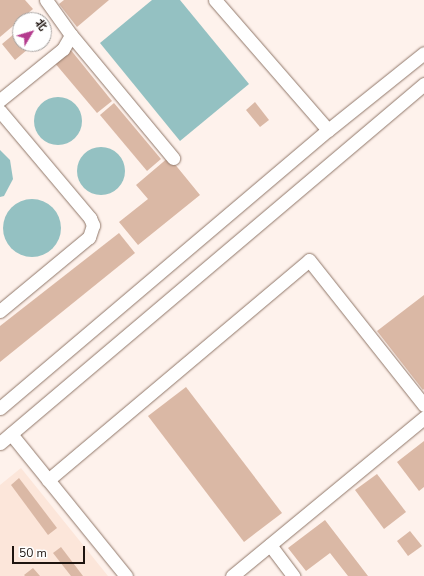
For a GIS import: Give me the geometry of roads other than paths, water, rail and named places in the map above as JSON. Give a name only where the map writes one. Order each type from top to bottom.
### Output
[{"type":"street","points":[[46,0],[71,35],[173,158]]},
{"type":"street","points":[[217,1],[328,130]]},
{"type":"street","points":[[0,100],[63,49],[71,35]]},
{"type":"street","points":[[0,408],[328,130],[424,53]]},
{"type":"street","points":[[0,443],[424,84]]},
{"type":"street","points":[[0,111],[90,218],[93,225],[89,237],[0,311]]},
{"type":"street","points":[[48,480],[309,260],[424,405]]},
{"type":"street","points":[[232,576],[424,418]]},
{"type":"street","points":[[11,434],[126,576]]},
{"type":"street","points":[[270,545],[293,576]]},
{"type":"water","points":[[152,0],[180,0],[249,84],[180,141],[100,43]]},
{"type":"water","points":[[53,97],[63,97],[75,104],[82,116],[82,126],[75,138],[63,145],[53,145],[45,141],[38,134],[34,126],[34,116],[38,108],[45,101]]},
{"type":"water","points":[[96,147],[106,147],[118,154],[125,166],[125,176],[118,188],[106,195],[96,195],[88,191],[81,184],[77,176],[77,166],[81,158],[88,151]]},
{"type":"water","points":[[0,150],[10,160],[13,179],[4,196],[0,197]]},
{"type":"water","points":[[26,199],[38,199],[53,207],[61,222],[61,234],[53,249],[38,257],[26,257],[11,249],[3,234],[3,222],[11,207]]}]
